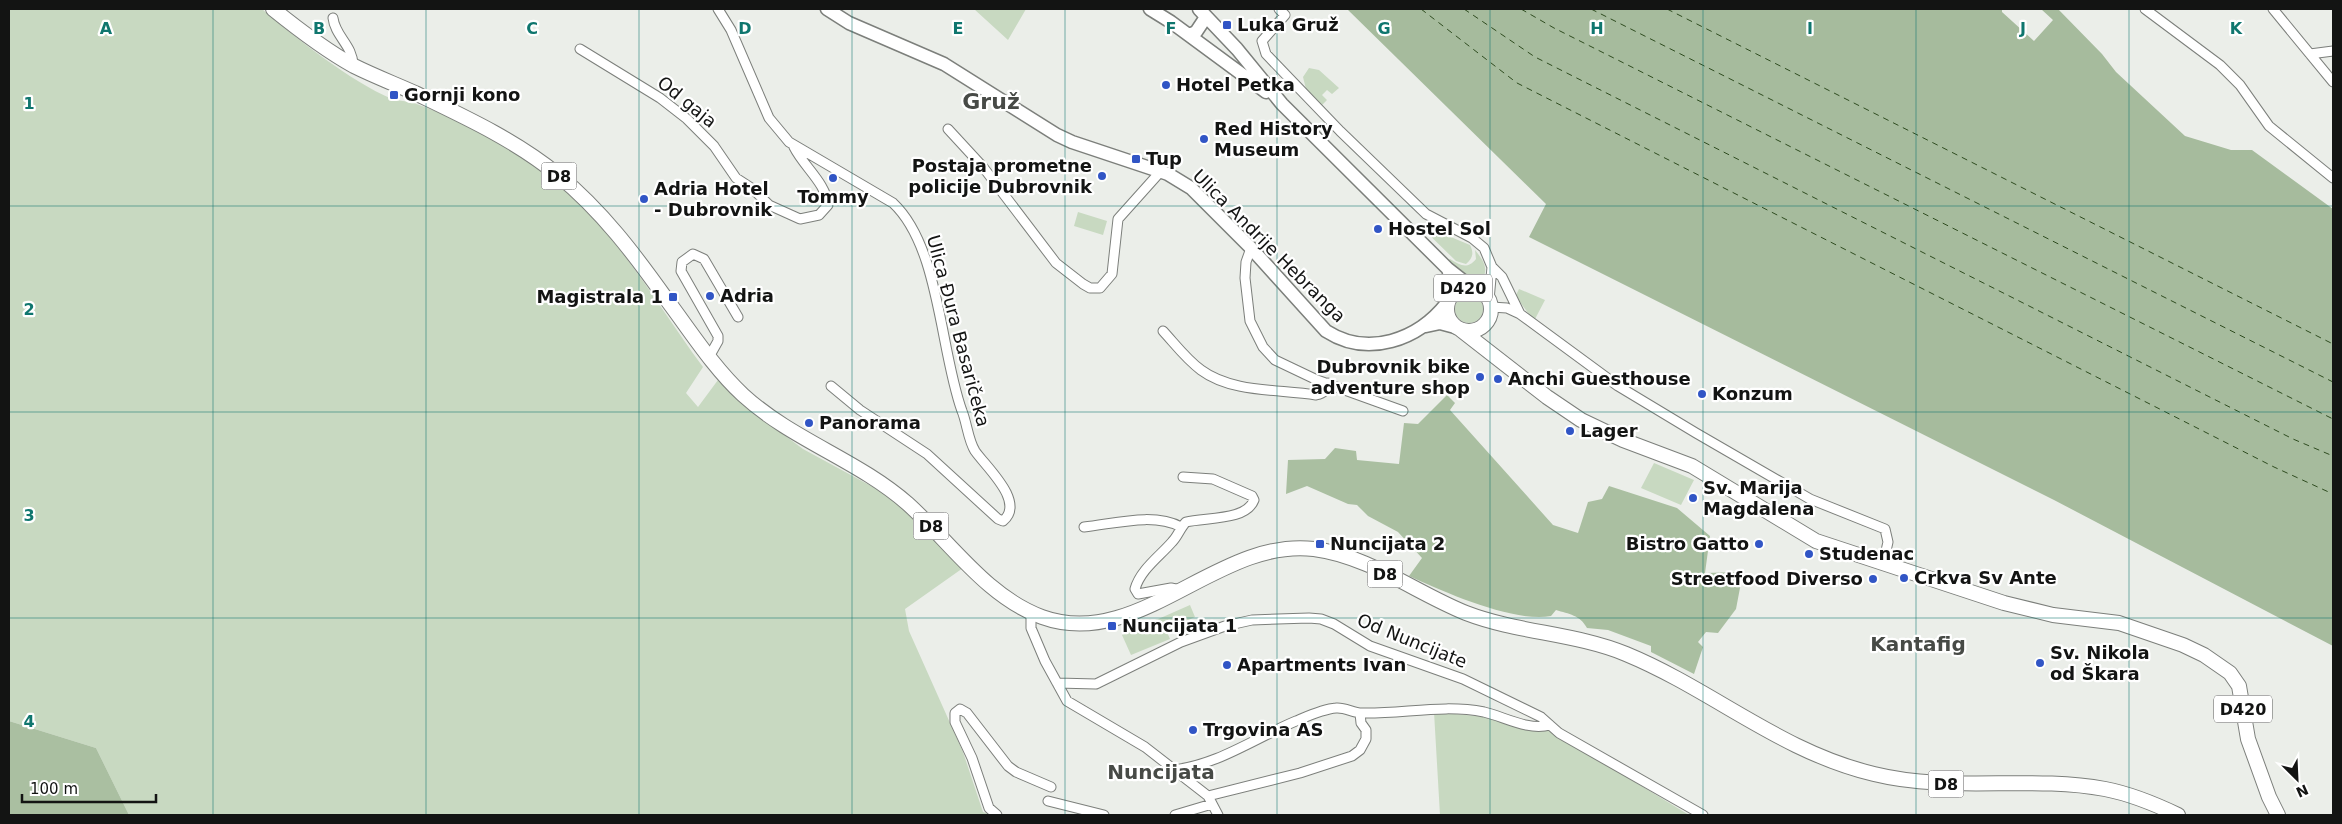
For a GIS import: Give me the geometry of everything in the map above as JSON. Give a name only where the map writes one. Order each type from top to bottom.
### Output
[{"type":"main road","name":"D8","points":[[273,9],[318,43],[353,65],[484,126],[518,146],[557,174],[610,225],[709,357],[744,397],[774,419],[861,470],[901,498],[998,592],[1031,612],[1058,622],[1090,623],[1123,616],[1234,564],[1274,551],[1305,549],[1332,553],[1369,566],[1468,614],[1505,624],[1574,638],[1630,656],[1681,681],[1757,726],[1794,745],[1850,768],[1934,784],[2043,783],[2088,787],[2123,794],[2173,814]]},
{"type":"main road","name":"D420","points":[[1498,359],[1486,336],[1485,324],[1490,303],[1480,290],[1464,287],[1449,299],[1448,316],[1458,329],[1547,397],[1581,420],[1623,440],[1692,466],[1816,542],[2004,603],[2053,615],[2119,623],[2183,645],[2204,655],[2230,673],[2239,686],[2248,739],[2278,815]]},
{"type":"main road","name":"D420","points":[[1458,329],[1474,330],[1485,324]]},
{"type":"street","points":[[718,9],[731,30],[770,118],[794,147]]},
{"type":"street","name":"Ulica Andrije Hebranga","points":[[826,9],[849,23],[944,64],[1057,135],[1072,142],[1178,178],[1191,188],[1251,248],[1326,332],[1336,338],[1356,344],[1383,344],[1424,327],[1440,323],[1458,329]]},
{"type":"street","points":[[1150,9],[1189,35],[1282,104]]},
{"type":"street","points":[[1279,9],[1285,15],[1262,41],[1266,54],[1340,132],[1426,214],[1479,243],[1488,254],[1492,267],[1490,303],[1520,314],[1618,386],[1810,498],[1884,529],[1887,534],[1887,551],[1883,564]]},
{"type":"street","points":[[2145,9],[2220,65],[2240,85],[2268,126],[2333,178]]},
{"type":"street","points":[[2273,9],[2333,82]]},
{"type":"street","points":[[1189,35],[1196,32],[1203,13],[1237,49],[1282,104],[1448,270],[1472,287],[1487,282],[1491,277]]},
{"type":"street","points":[[332,18],[335,29],[351,52],[353,65]]},
{"type":"street","name":"Od gaja","points":[[580,48],[654,94],[687,119],[714,146],[736,178],[754,189],[769,205],[800,218],[818,215],[828,206],[827,196],[800,159],[794,147]]},
{"type":"street","points":[[2310,54],[2333,51]]},
{"type":"street","points":[[948,129],[983,167],[1056,263],[1090,288],[1100,288],[1112,274],[1118,219],[1161,172]]},
{"type":"street","name":"Ulica Đura Basaričeka","points":[[794,147],[824,161],[893,203],[902,211],[910,224],[924,259],[940,322],[954,391],[974,450],[995,474],[1010,503],[1009,514],[1003,521],[998,520],[927,454],[860,410],[831,386]]},
{"type":"street","points":[[1251,248],[1246,262],[1245,278],[1250,321],[1256,336],[1275,360],[1328,383],[1404,411]]},
{"type":"street","points":[[709,357],[718,342],[718,336],[681,271],[682,262],[693,254],[704,259],[738,317]]},
{"type":"street","points":[[1492,267],[1502,278],[1520,314]]},
{"type":"street","points":[[1448,270],[1452,282],[1449,299]]},
{"type":"street","name":"Ulica Andrije Hebranga","points":[[1424,327],[1449,299]]},
{"type":"street","points":[[1164,331],[1202,371],[1226,382],[1316,395],[1326,390],[1328,383]]},
{"type":"street","points":[[1180,590],[1171,588],[1143,593],[1135,592],[1142,574],[1172,542],[1181,527],[1195,520],[1241,514],[1251,508],[1254,500],[1252,496],[1213,479],[1183,476]]},
{"type":"street","points":[[1084,527],[1155,519],[1169,521],[1181,527]]},
{"type":"street","points":[[1031,612],[1032,628],[1045,662],[1067,701],[1145,747],[1210,800],[1218,815]]},
{"type":"street","name":"Od Nuncijate","points":[[1057,684],[1096,684],[1181,642],[1225,626],[1252,620],[1321,619],[1334,624],[1370,646],[1463,679],[1541,717],[1571,740],[1703,815]]},
{"type":"street","points":[[1173,770],[1189,768],[1224,757],[1266,734],[1314,714],[1337,707],[1360,713],[1442,708],[1483,712],[1533,727],[1550,725]]},
{"type":"street","points":[[997,815],[989,808],[972,758],[956,722],[955,713],[960,709],[967,712],[1008,766],[1016,772],[1051,787]]},
{"type":"street","points":[[1175,815],[1210,800],[1352,756],[1360,750],[1366,739],[1366,730],[1361,722],[1360,713]]},
{"type":"street","points":[[1048,802],[1104,815]]},
{"type":"shaded area","points":[[9,9],[262,9],[307,46],[359,82],[392,99],[414,103],[471,126],[503,144],[546,175],[572,197],[608,235],[633,267],[703,367],[686,393],[698,407],[718,380],[747,407],[803,449],[884,493],[914,518],[963,568],[905,609],[909,631],[963,752],[983,812],[991,815],[129,815],[96,748],[9,721]]},
{"type":"shaded area","points":[[974,9],[1026,9],[1008,40]]},
{"type":"shaded area","points":[[1347,9],[2002,9],[2002,12],[2034,41],[2053,20],[2041,9],[2058,9],[2102,54],[2116,72],[2185,136],[2231,150],[2252,150],[2333,209],[2333,646],[2054,500],[1529,237],[1546,204]]},
{"type":"shaded area","points":[[1309,68],[1319,70],[1339,88],[1332,94],[1327,90],[1322,95],[1327,100],[1321,106],[1306,89],[1303,77]]},
{"type":"shaded area","points":[[1078,212],[1107,221],[1103,235],[1074,226]]},
{"type":"shaded area","points":[[1417,223],[1470,245],[1472,255],[1470,260],[1466,264],[1456,261]]},
{"type":"shaded area","points":[[1475,250],[1483,261],[1485,272],[1481,281],[1471,284],[1447,261],[1450,259],[1460,265],[1470,264],[1476,259]]},
{"type":"shaded area","points":[[1519,289],[1545,300],[1534,321],[1517,298],[1516,295]]},
{"type":"shaded area","points":[[1469,295],[1479,299],[1483,309],[1479,319],[1469,323],[1459,319],[1455,309],[1459,299]]},
{"type":"shaded area","points":[[1447,395],[1455,403],[1450,410],[1553,525],[1578,533],[1588,502],[1602,499],[1609,486],[1677,508],[1710,536],[1705,573],[1743,572],[1736,609],[1718,633],[1706,632],[1698,642],[1703,647],[1694,674],[1651,652],[1651,646],[1608,630],[1587,628],[1581,620],[1570,614],[1556,610],[1551,616],[1536,617],[1499,611],[1424,583],[1409,576],[1422,558],[1398,532],[1368,516],[1357,505],[1348,504],[1307,486],[1286,494],[1288,460],[1325,459],[1335,448],[1356,451],[1357,460],[1399,464],[1404,423],[1418,424]]},
{"type":"shaded area","points":[[1654,463],[1694,480],[1681,505],[1641,488]]},
{"type":"shaded area","points":[[1190,605],[1195,617],[1166,630],[1170,639],[1131,655],[1122,635]]},
{"type":"shaded area","points":[[1434,712],[1487,717],[1553,732],[1689,815],[1440,815]]},
{"type":"shaded area","points":[[9,721],[96,748],[129,815],[9,815]]},
{"type":"ferry route","points":[[1421,9],[1517,83],[2274,467],[2333,494]]},
{"type":"ferry route","points":[[1464,9],[1535,57],[2293,439],[2333,456]]},
{"type":"ferry route","points":[[1521,9],[1554,28],[2333,419]]},
{"type":"ferry route","points":[[1591,9],[2333,382]]},
{"type":"ferry route","points":[[1667,9],[2333,344]]},
{"type":"place","name":"Luka Gruž","points":[[1227,25]]},
{"type":"place","name":"Hotel Petka","points":[[1166,85]]},
{"type":"place","name":"Gornji kono","points":[[394,95]]},
{"type":"place","name":"Red History Museum","points":[[1204,139]]},
{"type":"place","name":"Tup","points":[[1136,159]]},
{"type":"place","name":"Postaja prometne policije Dubrovnik","points":[[1102,176]]},
{"type":"place","name":"Tommy","points":[[833,178]]},
{"type":"place","name":"Adria Hotel - Dubrovnik","points":[[644,199]]},
{"type":"place","name":"Hostel Sol","points":[[1378,229]]},
{"type":"place","name":"Adria","points":[[710,296]]},
{"type":"place","name":"Magistrala 1","points":[[673,297]]},
{"type":"place","name":"Dubrovnik bike adventure shop","points":[[1480,377]]},
{"type":"place","name":"Anchi Guesthouse","points":[[1498,379]]},
{"type":"place","name":"Konzum","points":[[1702,394]]},
{"type":"place","name":"Panorama","points":[[809,423]]},
{"type":"place","name":"Lager","points":[[1570,431]]},
{"type":"place","name":"Sv. Marija Magdalena","points":[[1693,498]]},
{"type":"place","name":"Nuncijata 2","points":[[1320,544]]},
{"type":"place","name":"Bistro Gatto","points":[[1759,544]]},
{"type":"place","name":"Studenac","points":[[1809,554]]},
{"type":"place","name":"Crkva Sv Ante","points":[[1904,578]]},
{"type":"place","name":"Streetfood Diverso","points":[[1873,579]]},
{"type":"place","name":"Nuncijata 1","points":[[1112,626]]},
{"type":"place","name":"Sv. Nikola od Škara","points":[[2040,663]]},
{"type":"place","name":"Apartments Ivan","points":[[1227,665]]},
{"type":"place","name":"Trgovina AS","points":[[1193,730]]},
{"type":"district","name":"Gruž","points":[[991,101]]},
{"type":"district","name":"Kantafig","points":[[1918,644]]},
{"type":"district","name":"Nuncijata","points":[[1161,772]]}]
